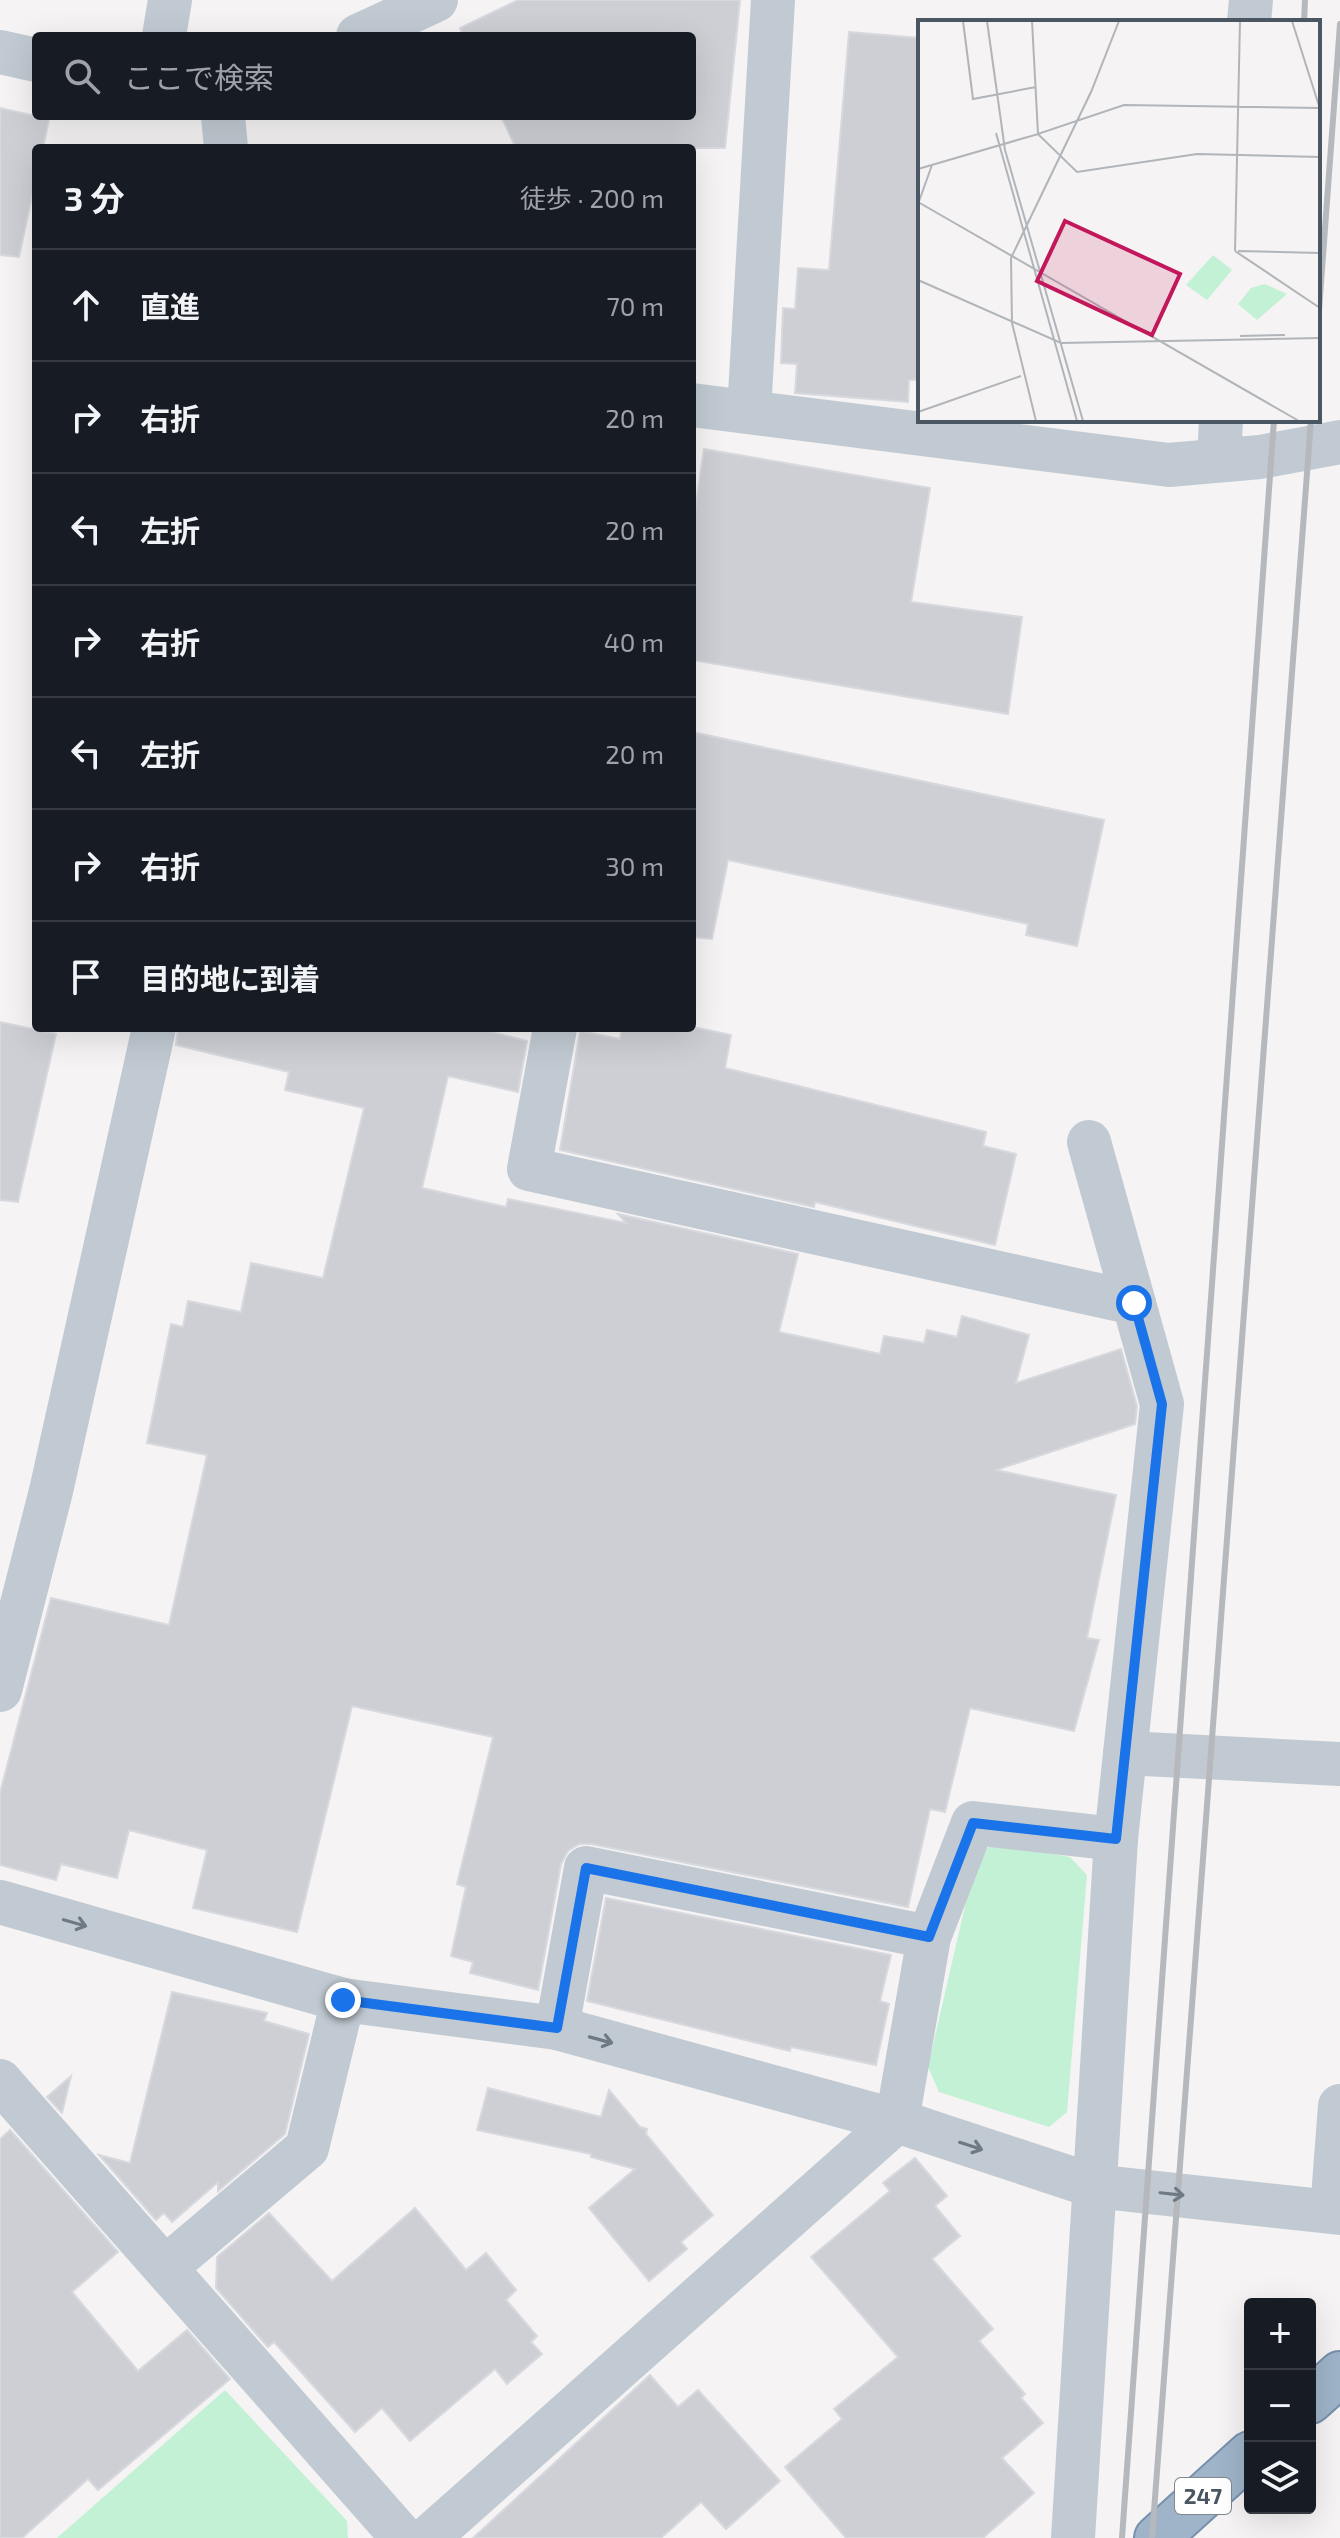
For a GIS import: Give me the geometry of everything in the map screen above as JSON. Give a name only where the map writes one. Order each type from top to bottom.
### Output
[{"type":"highway","points":[[1316,2396],[1340,2374]]},
{"type":"highway","name":"247","points":[[1157,2538],[1244,2459]]},
{"type":"street","points":[[165,32],[170,0]]},
{"type":"street","points":[[367,32],[436,0]]},
{"type":"street","points":[[749,412],[773,0]]},
{"type":"street","points":[[1249,20],[1251,0]]},
{"type":"street","points":[[0,52],[32,59]]},
{"type":"street","points":[[223,120],[226,144]]},
{"type":"street","points":[[696,405],[1169,465],[1220,440],[1260,457],[1340,442]]},
{"type":"street","points":[[0,1690],[51,1491],[153,1032]]},
{"type":"street","points":[[554,1032],[529,1169],[1134,1303]]},
{"type":"street","points":[[1073,2538],[1116,1839],[1162,1404],[1089,1142]]},
{"type":"street","points":[[1125,1753],[1340,1764]]},
{"type":"street","points":[[428,2538],[897,2121],[929,1937],[973,1823],[1116,1839]]},
{"type":"street","points":[[557,2028],[586,1868],[929,1937]]},
{"type":"street","points":[[0,1902],[343,2000],[557,2028],[897,2121],[1094,2186],[1336,2212],[1340,2106]]},
{"type":"street","points":[[166,2267],[307,2148],[343,2000]]},
{"type":"street","points":[[0,2081],[403,2538]]},
{"type":"green space","points":[[994,1844],[1070,1857],[1087,1875],[1067,2112],[1049,2127],[939,2092],[928,2067],[977,1854]]},
{"type":"green space","points":[[225,2390],[347,2521],[348,2538],[57,2538]]},
{"type":"building","points":[[518,0],[740,0],[725,148],[696,148],[696,144],[514,144],[503,120],[696,120],[696,32],[462,32],[460,28]]},
{"type":"building","points":[[849,32],[918,38],[918,380],[909,380],[908,402],[795,393],[797,364],[781,363],[783,308],[795,309],[798,268],[829,270]]},
{"type":"building","points":[[0,108],[32,115],[32,120],[49,120],[44,144],[32,144],[32,197],[19,257],[0,255]]},
{"type":"building","points":[[704,449],[930,488],[911,602],[1022,617],[1008,714],[696,661],[696,504]]},
{"type":"building","points":[[696,733],[1104,820],[1077,946],[1026,935],[1028,924],[728,860],[712,939],[696,937]]},
{"type":"building","points":[[0,1022],[32,1029],[32,1032],[56,1034],[18,1202],[0,1200]]},
{"type":"building","points":[[696,1028],[731,1035],[725,1068],[986,1132],[983,1146],[1016,1154],[995,1245],[815,1202],[814,1207],[560,1150],[580,1032],[620,1039],[621,1032],[696,1032]]},
{"type":"building","points":[[178,1032],[492,1032],[527,1041],[518,1092],[448,1076],[422,1188],[506,1207],[508,1199],[626,1223],[618,1214],[798,1254],[779,1332],[880,1354],[884,1336],[924,1343],[927,1330],[957,1337],[962,1316],[1029,1335],[1016,1383],[1121,1349],[1137,1406],[1135,1424],[996,1470],[1116,1495],[1087,1638],[1099,1640],[1074,1731],[970,1708],[945,1812],[930,1809],[908,1907],[579,1844],[568,1851],[561,1864],[538,1990],[470,1973],[473,1962],[451,1956],[466,1887],[457,1884],[493,1737],[352,1706],[297,1932],[193,1908],[207,1850],[129,1830],[117,1878],[61,1864],[56,1880],[0,1865],[0,1793],[51,1598],[169,1625],[207,1455],[147,1443],[171,1324],[183,1327],[188,1301],[241,1312],[251,1263],[323,1278],[364,1108],[285,1090],[289,1072],[176,1045]]},
{"type":"building","points":[[606,1898],[891,1955],[880,2001],[889,2004],[876,2065],[791,2047],[790,2051],[587,2001]]},
{"type":"building","points":[[172,1992],[267,2013],[264,2021],[309,2034],[285,2134],[218,2191],[218,2182],[172,2222],[164,2213],[156,2220],[99,2155],[130,2163]]},
{"type":"building","points":[[71,2076],[62,2113],[47,2097]]},
{"type":"building","points":[[488,2088],[601,2117],[609,2090],[640,2127],[647,2129],[646,2134],[713,2215],[681,2242],[687,2249],[649,2281],[589,2208],[635,2169],[591,2157],[591,2154],[477,2130]]},
{"type":"building","points":[[10,2130],[118,2252],[72,2292],[138,2371],[187,2330],[230,2379],[98,2490],[88,2479],[22,2538],[0,2538],[0,2139]]},
{"type":"building","points":[[915,2158],[947,2196],[935,2206],[960,2236],[932,2259],[993,2329],[979,2341],[1025,2394],[1021,2398],[1043,2423],[1002,2458],[1034,2493],[983,2538],[846,2538],[785,2467],[842,2419],[834,2409],[898,2357],[811,2257],[890,2191],[883,2183]]},
{"type":"building","points":[[415,2208],[466,2270],[486,2253],[516,2290],[506,2300],[537,2336],[531,2342],[542,2354],[507,2384],[495,2369],[410,2441],[382,2408],[355,2432],[274,2342],[268,2347],[216,2288],[217,2257],[269,2213],[332,2281]]},
{"type":"building","points":[[650,2375],[678,2407],[698,2390],[780,2481],[726,2529],[701,2502],[661,2538],[473,2538]]},
{"type":"railway","points":[[1304,20],[1305,0]]},
{"type":"railway","points":[[1320,297],[1340,24]]},
{"type":"railway","points":[[1122,2538],[1274,422]]},
{"type":"railway","points":[[1152,2538],[1311,422]]},
{"type":"route","points":[[343,2000],[557,2028],[586,1868],[929,1937],[973,1823],[1116,1839],[1162,1404],[1134,1303]]}]
